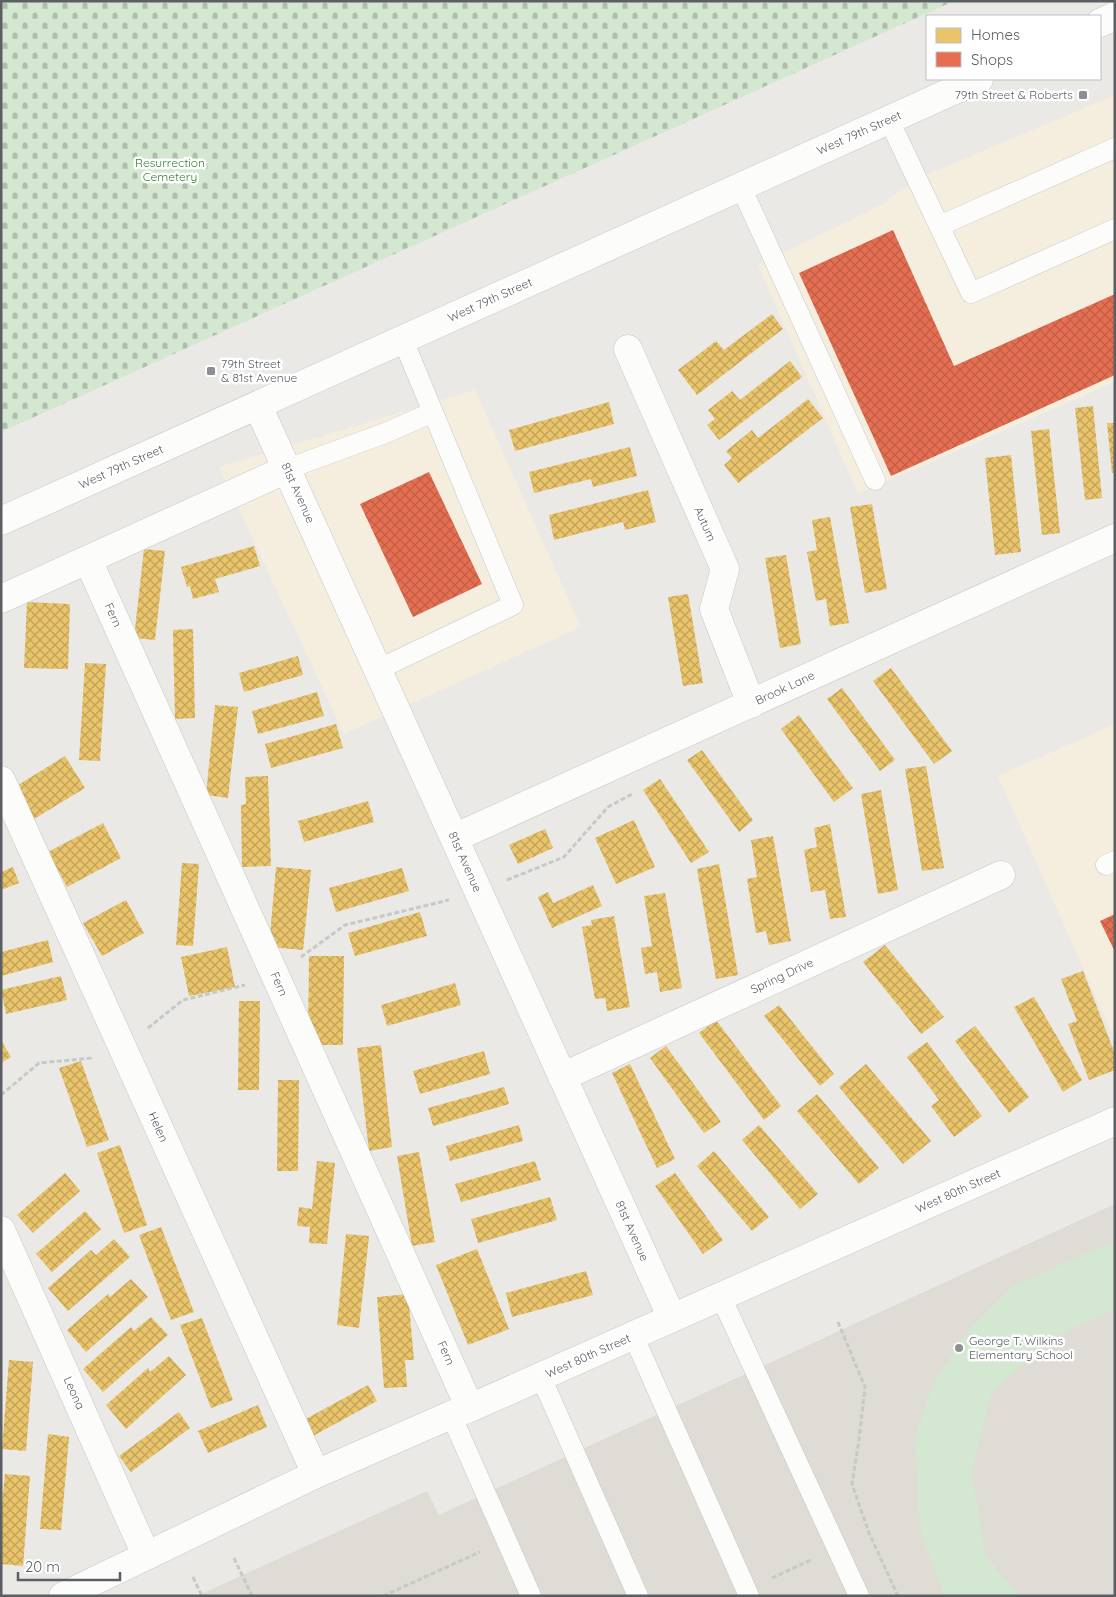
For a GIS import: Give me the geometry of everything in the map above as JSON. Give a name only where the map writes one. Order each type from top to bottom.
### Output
[{"type":"street","points":[[1101,23],[1115,16]]},
{"type":"street","name":"West 79th Street","points":[[1,522],[977,80]]},
{"type":"street","name":"Autum","points":[[628,349],[725,570],[714,610],[751,704]]},
{"type":"street","name":"81st Avenue","points":[[258,406],[672,1318]]},
{"type":"street","points":[[1,599],[287,469]]},
{"type":"street","name":"Brook Lane","points":[[454,838],[1115,538]]},
{"type":"street","name":"Fern","points":[[88,560],[275,976],[461,1412]]},
{"type":"street","name":"Helen","points":[[1,780],[316,1474]]},
{"type":"street","name":"Spring Drive","points":[[562,1076],[1001,875]]},
{"type":"street","name":"West 80th Street","points":[[63,1596],[316,1474],[541,1377],[1115,1121]]},
{"type":"street","name":"Leona","points":[[1,1230],[146,1555]]},
{"type":"lane","points":[[889,120],[971,293],[1115,229]]},
{"type":"lane","points":[[939,226],[1115,148]]},
{"type":"lane","points":[[741,187],[875,480]]},
{"type":"lane","points":[[378,670],[512,605],[403,340]]},
{"type":"lane","points":[[287,469],[388,432],[433,412]]},
{"type":"lane","points":[[721,1297],[858,1596]]},
{"type":"lane","points":[[633,1336],[747,1593]]},
{"type":"lane","points":[[541,1377],[638,1596]]},
{"type":"lane","points":[[461,1412],[531,1596]]},
{"type":"path","points":[[1,1095],[39,1063],[113,1056],[184,1000],[270,979],[345,926],[438,904],[478,891],[564,857],[608,807],[633,795],[638,787]]},
{"type":"path","points":[[838,1322],[865,1387],[852,1484],[869,1533],[898,1596]]},
{"type":"path","points":[[747,1593],[869,1533]]},
{"type":"path","points":[[383,1596],[484,1550]]},
{"type":"path","points":[[234,1558],[252,1596]]},
{"type":"path","points":[[193,1577],[202,1596]]},
{"type":"shaded area","points":[[1115,95],[1115,382],[858,494],[758,265],[881,205],[917,179]]},
{"type":"shaded area","points":[[475,390],[581,627],[344,734],[219,467]]},
{"type":"shaded area","points":[[1115,724],[1115,1040],[998,776]]},
{"type":"shaded area","name":"George T. Wilkins Elementary School","points":[[1115,1204],[1115,1596],[197,1596],[427,1491],[439,1515]]},
{"type":"green space","name":"Resurrection Cemetery","points":[[1,1],[954,1],[1,432]]},
{"type":"green space","points":[[1115,1241],[1115,1309],[1050,1339],[992,1392],[972,1470],[985,1555],[1020,1596],[944,1596],[920,1529],[915,1436],[936,1378],[972,1326],[1013,1286]]},
{"type":"building: Homes","points":[[772,314],[783,329],[697,395],[678,370],[716,341],[724,350]]},
{"type":"building: Homes","points":[[790,361],[802,377],[719,440],[707,425],[715,419],[708,410],[732,391],[740,400]]},
{"type":"building: Homes","points":[[808,399],[823,418],[738,483],[724,465],[732,458],[726,451],[752,430],[758,438]]},
{"type":"building: Homes","points":[[609,402],[614,424],[515,451],[509,430]]},
{"type":"building: Homes","points":[[1093,406],[1102,498],[1085,500],[1075,408]]},
{"type":"building: Homes","points":[[1107,423],[1115,423],[1115,472],[1112,473]]},
{"type":"building: Homes","points":[[1049,429],[1060,533],[1042,535],[1031,431]]},
{"type":"building: Homes","points":[[630,447],[637,476],[593,487],[591,479],[534,493],[529,472]]},
{"type":"building: Homes","points":[[1011,455],[1021,552],[995,555],[985,458]]},
{"type":"building: Homes","points":[[648,490],[656,522],[625,530],[623,522],[554,540],[549,515]]},
{"type":"building: Homes","points":[[872,504],[887,589],[865,593],[850,507]]},
{"type":"building: Homes","points":[[830,517],[849,623],[830,626],[826,599],[816,601],[807,552],[817,550],[812,520]]},
{"type":"building: Homes","points":[[254,546],[260,566],[215,579],[219,592],[193,599],[190,586],[187,587],[181,567]]},
{"type":"building: Homes","points":[[144,549],[165,551],[155,640],[134,638]]},
{"type":"building: Homes","points":[[786,555],[801,644],[780,648],[765,558]]},
{"type":"building: Homes","points":[[688,594],[703,683],[683,686],[668,597]]},
{"type":"building: Homes","points":[[27,602],[70,604],[68,669],[24,668]]},
{"type":"building: Homes","points":[[193,629],[195,718],[175,719],[173,630]]},
{"type":"building: Homes","points":[[298,656],[303,675],[244,692],[239,673]]},
{"type":"building: Homes","points":[[85,663],[106,664],[100,761],[79,760]]},
{"type":"building: Homes","points":[[891,668],[952,751],[934,764],[873,681]]},
{"type":"building: Homes","points":[[842,688],[895,760],[880,771],[827,699]]},
{"type":"building: Homes","points":[[317,692],[324,716],[258,734],[252,711]]},
{"type":"building: Homes","points":[[215,705],[238,707],[228,798],[206,795]]},
{"type":"building: Homes","points":[[799,715],[853,788],[834,802],[781,729]]},
{"type":"building: Homes","points":[[336,724],[343,748],[271,768],[265,744]]},
{"type":"building: Homes","points":[[702,750],[753,820],[739,832],[687,760]]},
{"type":"building: Homes","points":[[65,756],[85,788],[34,819],[15,787]]},
{"type":"building: Homes","points":[[926,766],[944,868],[922,871],[905,769]]},
{"type":"building: Homes","points":[[268,776],[271,866],[242,867],[241,805],[246,804],[245,777]]},
{"type":"building: Homes","points":[[660,779],[709,852],[691,863],[643,790]]},
{"type":"building: Homes","points":[[881,790],[898,890],[878,894],[861,794]]},
{"type":"building: Homes","points":[[368,801],[374,822],[304,842],[298,821]]},
{"type":"building: Homes","points":[[634,820],[655,867],[616,884],[595,838]]},
{"type":"building: Homes","points":[[103,823],[121,858],[67,887],[48,852]]},
{"type":"building: Homes","points":[[830,824],[846,917],[830,919],[825,890],[811,892],[804,850],[817,847],[814,828]]},
{"type":"building: Homes","points":[[545,829],[553,848],[518,864],[509,845]]},
{"type":"building: Homes","points":[[773,836],[791,941],[769,945],[766,931],[756,933],[747,879],[757,877],[751,840]]},
{"type":"building: Homes","points":[[182,863],[199,864],[193,946],[176,945]]},
{"type":"building: Homes","points":[[719,864],[738,975],[716,979],[697,869]]},
{"type":"building: Homes","points":[[13,867],[19,883],[1,890],[1,872]]},
{"type":"building: Homes","points":[[276,867],[311,870],[303,950],[269,947]]},
{"type":"building: Homes","points":[[402,868],[409,891],[336,912],[329,888]]},
{"type":"building: Homes","points":[[593,885],[602,906],[552,928],[538,897],[548,892],[553,903]]},
{"type":"building: Homes","points":[[665,893],[682,988],[660,992],[657,972],[645,974],[641,948],[652,946],[644,896]]},
{"type":"building: Homes","points":[[126,900],[144,933],[102,956],[83,923]]},
{"type":"building: Homes","points":[[420,912],[427,936],[355,956],[348,933]]},
{"type":"building: Homes","points":[[614,916],[630,1007],[607,1011],[605,998],[595,999],[582,927],[592,925],[591,920]]},
{"type":"building: Homes","points":[[48,940],[53,962],[1,976],[1,952]]},
{"type":"building: Homes","points":[[885,945],[944,1017],[921,1034],[863,962]]},
{"type":"building: Homes","points":[[227,947],[235,987],[189,996],[181,957]]},
{"type":"building: Homes","points":[[309,956],[344,956],[343,1045],[308,1045]]},
{"type":"building: Homes","points":[[1083,971],[1115,1054],[1115,1070],[1089,1080],[1068,1024],[1077,1021],[1061,979]]},
{"type":"building: Homes","points":[[61,976],[67,1000],[6,1014],[1,990]]},
{"type":"building: Homes","points":[[455,983],[461,1005],[387,1026],[381,1005]]},
{"type":"building: Homes","points":[[1034,997],[1082,1080],[1063,1092],[1014,1007]]},
{"type":"building: Homes","points":[[239,1001],[260,1001],[259,1090],[238,1090]]},
{"type":"building: Homes","points":[[779,1005],[834,1074],[820,1086],[764,1016]]},
{"type":"building: Homes","points":[[716,1020],[781,1106],[764,1120],[699,1033]]},
{"type":"building: Homes","points":[[975,1026],[1029,1097],[1009,1113],[955,1041]]},
{"type":"building: Homes","points":[[1,1040],[11,1057],[1,1063]]},
{"type":"building: Homes","points":[[927,1042],[982,1116],[954,1137],[931,1106],[939,1100],[907,1057]]},
{"type":"building: Homes","points":[[381,1045],[392,1147],[369,1151],[357,1048]]},
{"type":"building: Homes","points":[[666,1046],[721,1122],[704,1133],[650,1058]]},
{"type":"building: Homes","points":[[484,1051],[490,1074],[420,1094],[413,1071]]},
{"type":"building: Homes","points":[[81,1061],[109,1140],[87,1147],[59,1068]]},
{"type":"building: Homes","points":[[630,1064],[675,1159],[657,1168],[612,1073]]},
{"type":"building: Homes","points":[[866,1064],[931,1141],[903,1164],[839,1087]]},
{"type":"building: Homes","points":[[278,1080],[299,1080],[298,1171],[277,1171]]},
{"type":"building: Homes","points":[[504,1087],[509,1104],[433,1126],[428,1108]]},
{"type":"building: Homes","points":[[817,1094],[879,1168],[859,1184],[797,1111]]},
{"type":"building: Homes","points":[[519,1125],[523,1141],[450,1161],[446,1146]]},
{"type":"building: Homes","points":[[759,1125],[818,1194],[800,1209],[742,1140]]},
{"type":"building: Homes","points":[[120,1145],[147,1225],[124,1233],[97,1153]]},
{"type":"building: Homes","points":[[714,1151],[769,1217],[752,1231],[697,1166]]},
{"type":"building: Homes","points":[[419,1152],[435,1242],[412,1246],[397,1156]]},
{"type":"building: Homes","points":[[317,1161],[335,1163],[327,1244],[309,1243],[310,1227],[297,1226],[299,1207],[312,1209]]},
{"type":"building: Homes","points":[[535,1161],[541,1180],[461,1202],[455,1184]]},
{"type":"building: Homes","points":[[65,1173],[80,1191],[33,1233],[17,1215]]},
{"type":"building: Homes","points":[[675,1173],[723,1240],[703,1254],[655,1186]]},
{"type":"building: Homes","points":[[550,1197],[557,1220],[478,1243],[471,1219]]},
{"type":"building: Homes","points":[[85,1211],[101,1229],[52,1272],[36,1254]]},
{"type":"building: Homes","points":[[161,1227],[194,1312],[171,1320],[139,1235]]},
{"type":"building: Homes","points":[[346,1234],[369,1236],[359,1328],[337,1325]]},
{"type":"building: Homes","points":[[114,1239],[130,1257],[68,1311],[48,1288],[91,1250],[96,1255]]},
{"type":"building: Homes","points":[[477,1249],[509,1329],[468,1345],[436,1265]]},
{"type":"building: Homes","points":[[586,1271],[593,1295],[512,1317],[506,1293]]},
{"type":"building: Homes","points":[[131,1279],[148,1297],[86,1352],[67,1330],[108,1294],[110,1297]]},
{"type":"building: Homes","points":[[408,1294],[414,1360],[405,1360],[407,1387],[384,1388],[377,1297]]},
{"type":"building: Homes","points":[[151,1317],[168,1335],[103,1392],[83,1369],[131,1327],[134,1331]]},
{"type":"building: Homes","points":[[202,1318],[233,1400],[211,1408],[180,1325]]},
{"type":"building: Homes","points":[[169,1356],[186,1375],[126,1429],[106,1405],[148,1368],[150,1372]]},
{"type":"building: Homes","points":[[9,1360],[33,1362],[26,1451],[2,1449]]},
{"type":"building: Homes","points":[[368,1385],[377,1401],[313,1436],[304,1420]]},
{"type":"building: Homes","points":[[258,1405],[267,1427],[208,1453],[198,1431]]},
{"type":"building: Homes","points":[[179,1412],[190,1428],[131,1472],[119,1456]]},
{"type":"building: Homes","points":[[48,1434],[69,1437],[61,1530],[40,1529]]},
{"type":"building: Homes","points":[[5,1474],[30,1476],[23,1566],[1,1564],[1,1514]]},
{"type":"building: Shops","points":[[893,230],[954,366],[1115,294],[1115,375],[891,476],[799,273]]},
{"type":"building: Shops","points":[[429,472],[482,584],[413,617],[360,504]]},
{"type":"building: Shops","points":[[1115,914],[1115,952],[1100,921]]},
{"type":"place","name":"79th Street & Roberts","points":[[1083,95]]},
{"type":"place","name":"79th Street & 81st Avenue","points":[[211,371]]},
{"type":"place","name":"George T. Wilkins Elementary School","points":[[959,1348]]}]
